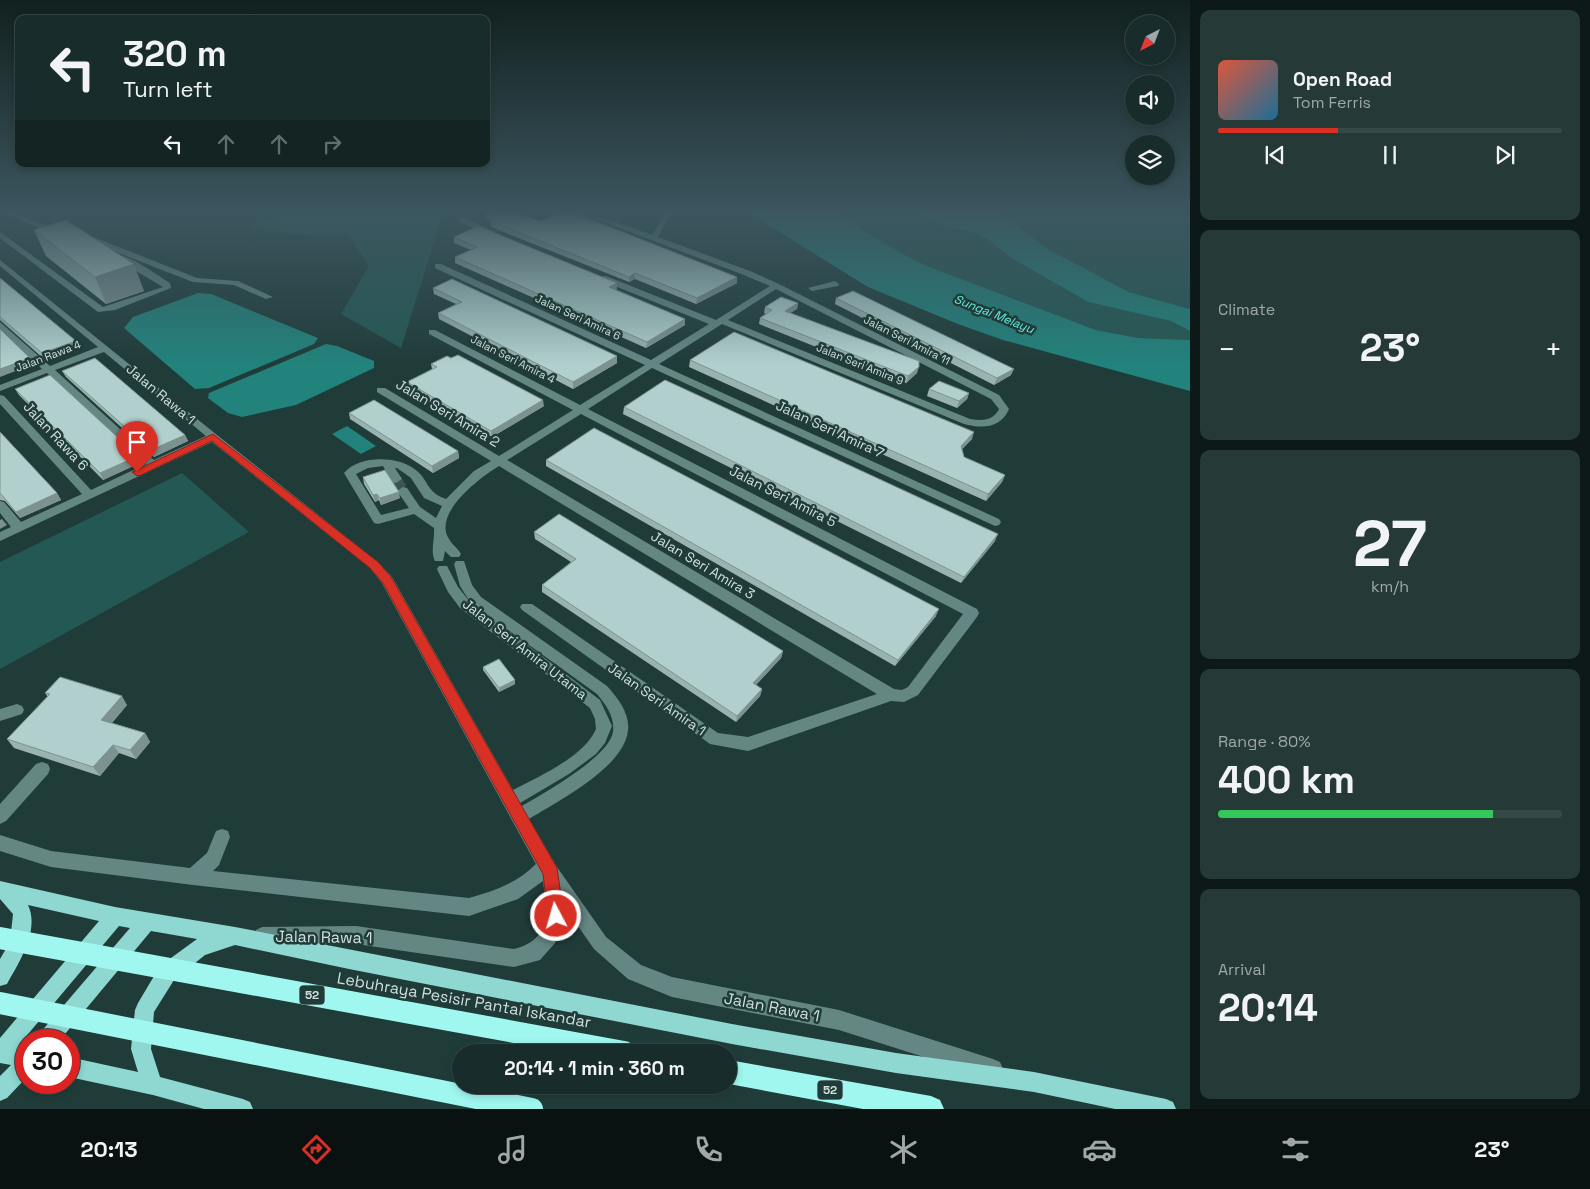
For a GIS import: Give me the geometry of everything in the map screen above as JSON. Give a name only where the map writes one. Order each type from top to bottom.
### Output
[{"type":"highway","name":"Lebuhraya Pesisir Pantai Iskandar","points":[[0,938],[580,1044]]},
{"type":"highway","points":[[0,1004],[532,1109]]},
{"type":"highway","name":"52","points":[[737,1073],[931,1109]]},
{"type":"main road","points":[[3,891],[115,916],[235,936],[732,1034],[896,1063],[1034,1082],[1166,1109]]},
{"type":"main road","points":[[0,977],[19,944],[22,912],[3,891]]},
{"type":"main road","points":[[15,1056],[0,1053],[115,916]]},
{"type":"main road","points":[[56,1029],[147,922]]},
{"type":"main road","points":[[153,1086],[141,1049],[145,1010],[167,973],[200,947],[235,936]]},
{"type":"main road","points":[[80,1069],[238,1108]]},
{"type":"main road","points":[[0,1091],[15,1075]]},
{"type":"main road","points":[[208,1109],[238,1108]]},
{"type":"street","name":"Jalan Rawa 1","points":[[13,262],[105,348],[374,565],[387,580],[549,869],[600,943],[635,972],[672,987],[839,1020],[1034,1082]]},
{"type":"street","points":[[14,262],[101,310],[112,308],[167,288],[167,285],[129,262]]},
{"type":"street","points":[[146,262],[196,280],[235,283],[269,297]]},
{"type":"street","name":"Jalan Seri Amira 11","points":[[717,262],[776,286],[995,397],[1004,409],[1002,415],[990,424]]},
{"type":"street","name":"Jalan Seri Amira 6","points":[[438,266],[653,364]]},
{"type":"street","name":"Jalan Seri Amira 9","points":[[598,276],[719,322],[968,422],[990,424]]},
{"type":"street","points":[[800,298],[806,295],[811,284],[835,284]]},
{"type":"street","points":[[451,566],[438,550],[442,539],[440,526],[449,505],[459,490],[478,474],[500,462],[776,286]]},
{"type":"street","points":[[0,325],[153,465]]},
{"type":"street","name":"Jalan Seri Amira 4","points":[[432,332],[583,409]]},
{"type":"street","name":"Jalan Rawa 4","points":[[0,388],[105,348]]},
{"type":"street","name":"Jalan Seri Amira 7","points":[[653,364],[995,522]]},
{"type":"street","name":"Jalan Seri Amira 2","points":[[381,390],[500,462]]},
{"type":"street","name":"Jalan Rawa 6","points":[[0,398],[89,495]]},
{"type":"street","name":"Jalan Seri Amira 5","points":[[583,409],[969,610],[972,616],[913,692]]},
{"type":"street","points":[[0,536],[213,437]]},
{"type":"street","points":[[416,510],[384,520],[378,520],[373,515],[350,473],[381,461],[386,462],[409,470],[416,476],[428,495],[449,505]]},
{"type":"street","points":[[386,462],[396,479]]},
{"type":"street","name":"Jalan Seri Amira 3","points":[[500,462],[891,695]]},
{"type":"street","points":[[404,491],[416,510],[440,526]]},
{"type":"street","points":[[0,505],[19,528]]},
{"type":"street","name":"Jalan Seri Amira Utama","points":[[451,566],[453,589],[465,605],[595,704],[602,716],[604,730],[596,744],[567,768],[510,800]]},
{"type":"street","name":"Jalan Seri Amira Utama","points":[[451,566],[476,600],[602,690],[614,704],[620,721],[619,737],[606,756],[577,780],[519,816]]},
{"type":"street","name":"Jalan Seri Amira 1","points":[[526,607],[715,739],[748,744],[891,695],[904,696],[913,692]]},
{"type":"street","points":[[0,715],[17,710]]},
{"type":"street","points":[[0,816],[42,769]]},
{"type":"street","points":[[193,877],[213,859],[222,837]]},
{"type":"street","points":[[0,843],[51,859],[193,877],[469,907],[494,901],[518,891],[549,869]]},
{"type":"street","name":"Jalan Rawa 1","points":[[235,936],[356,935],[514,958],[533,953],[549,937],[556,916],[549,869]]},
{"type":"shaded area","points":[[366,262],[428,262],[401,348],[341,314],[369,266]]},
{"type":"shaded area","points":[[919,262],[1018,262],[1088,302],[1171,321],[1190,331],[1190,340],[1139,338],[1096,330]]},
{"type":"shaded area","points":[[1072,262],[1190,262],[1190,309],[1129,292]]},
{"type":"shaded area","points":[[182,473],[249,532],[0,669],[0,562]]},
{"type":"water","name":"Sungai Melayu","points":[[827,262],[919,262],[1096,330],[1139,338],[1190,340],[1190,391],[1003,340],[958,324],[868,287]]},
{"type":"water","points":[[1018,262],[1072,262],[1129,292],[1190,309],[1190,331],[1171,321],[1088,302]]},
{"type":"water","points":[[198,293],[211,294],[318,338],[314,344],[209,388],[195,389],[124,328],[133,317]]},
{"type":"water","points":[[326,344],[337,346],[374,361],[374,368],[296,405],[242,417],[228,413],[208,398],[209,393]]},
{"type":"water","points":[[347,426],[376,446],[361,454],[332,434]]},
{"type":"building","points":[[75,262],[131,262],[134,264],[95,277]]},
{"type":"building","points":[[466,262],[565,262],[617,283],[609,287],[685,319],[647,342]]},
{"type":"building","points":[[591,262],[698,262],[737,277],[697,298],[635,273],[629,277]]},
{"type":"building","points":[[0,278],[76,341],[42,353],[0,317]]},
{"type":"building","points":[[452,279],[617,356],[573,382],[438,313],[462,302],[433,288]]},
{"type":"building","points":[[853,291],[1014,369],[997,378],[836,298]]},
{"type":"building","points":[[781,297],[798,303],[785,311],[919,361],[919,367],[908,376],[760,318],[772,310],[765,307]]},
{"type":"building","points":[[0,329],[30,358],[0,369]]},
{"type":"building","points":[[734,332],[974,432],[961,446],[964,457],[1005,475],[988,494],[690,360]]},
{"type":"building","points":[[458,355],[543,400],[491,431],[407,382],[437,367],[431,364],[447,356],[451,358]]},
{"type":"building","points":[[95,358],[185,435],[151,450],[62,371]]},
{"type":"building","points":[[50,375],[138,456],[100,473],[15,389]]},
{"type":"building","points":[[665,380],[998,534],[964,577],[624,407]]},
{"type":"building","points":[[939,381],[969,393],[959,401],[929,389]]},
{"type":"building","points":[[374,400],[458,451],[432,466],[349,413]]},
{"type":"building","points":[[594,428],[939,609],[898,660],[546,460]]},
{"type":"building","points":[[0,432],[57,493],[16,512],[0,494]]},
{"type":"building","points":[[385,470],[399,492],[380,498],[377,494],[373,495],[363,477]]},
{"type":"building","points":[[559,514],[783,651],[753,683],[762,689],[737,716],[542,585],[576,559],[534,532]]},
{"type":"building","points":[[499,659],[515,680],[499,688],[483,667]]},
{"type":"building","points":[[60,677],[122,696],[101,720],[145,733],[130,750],[113,745],[93,767],[7,739],[50,694],[45,693]]},
{"type":"tunnel","points":[[396,479],[403,491]]},
{"type":"route","points":[[137,472],[213,437],[374,565],[387,580],[551,873],[556,916]]}]
